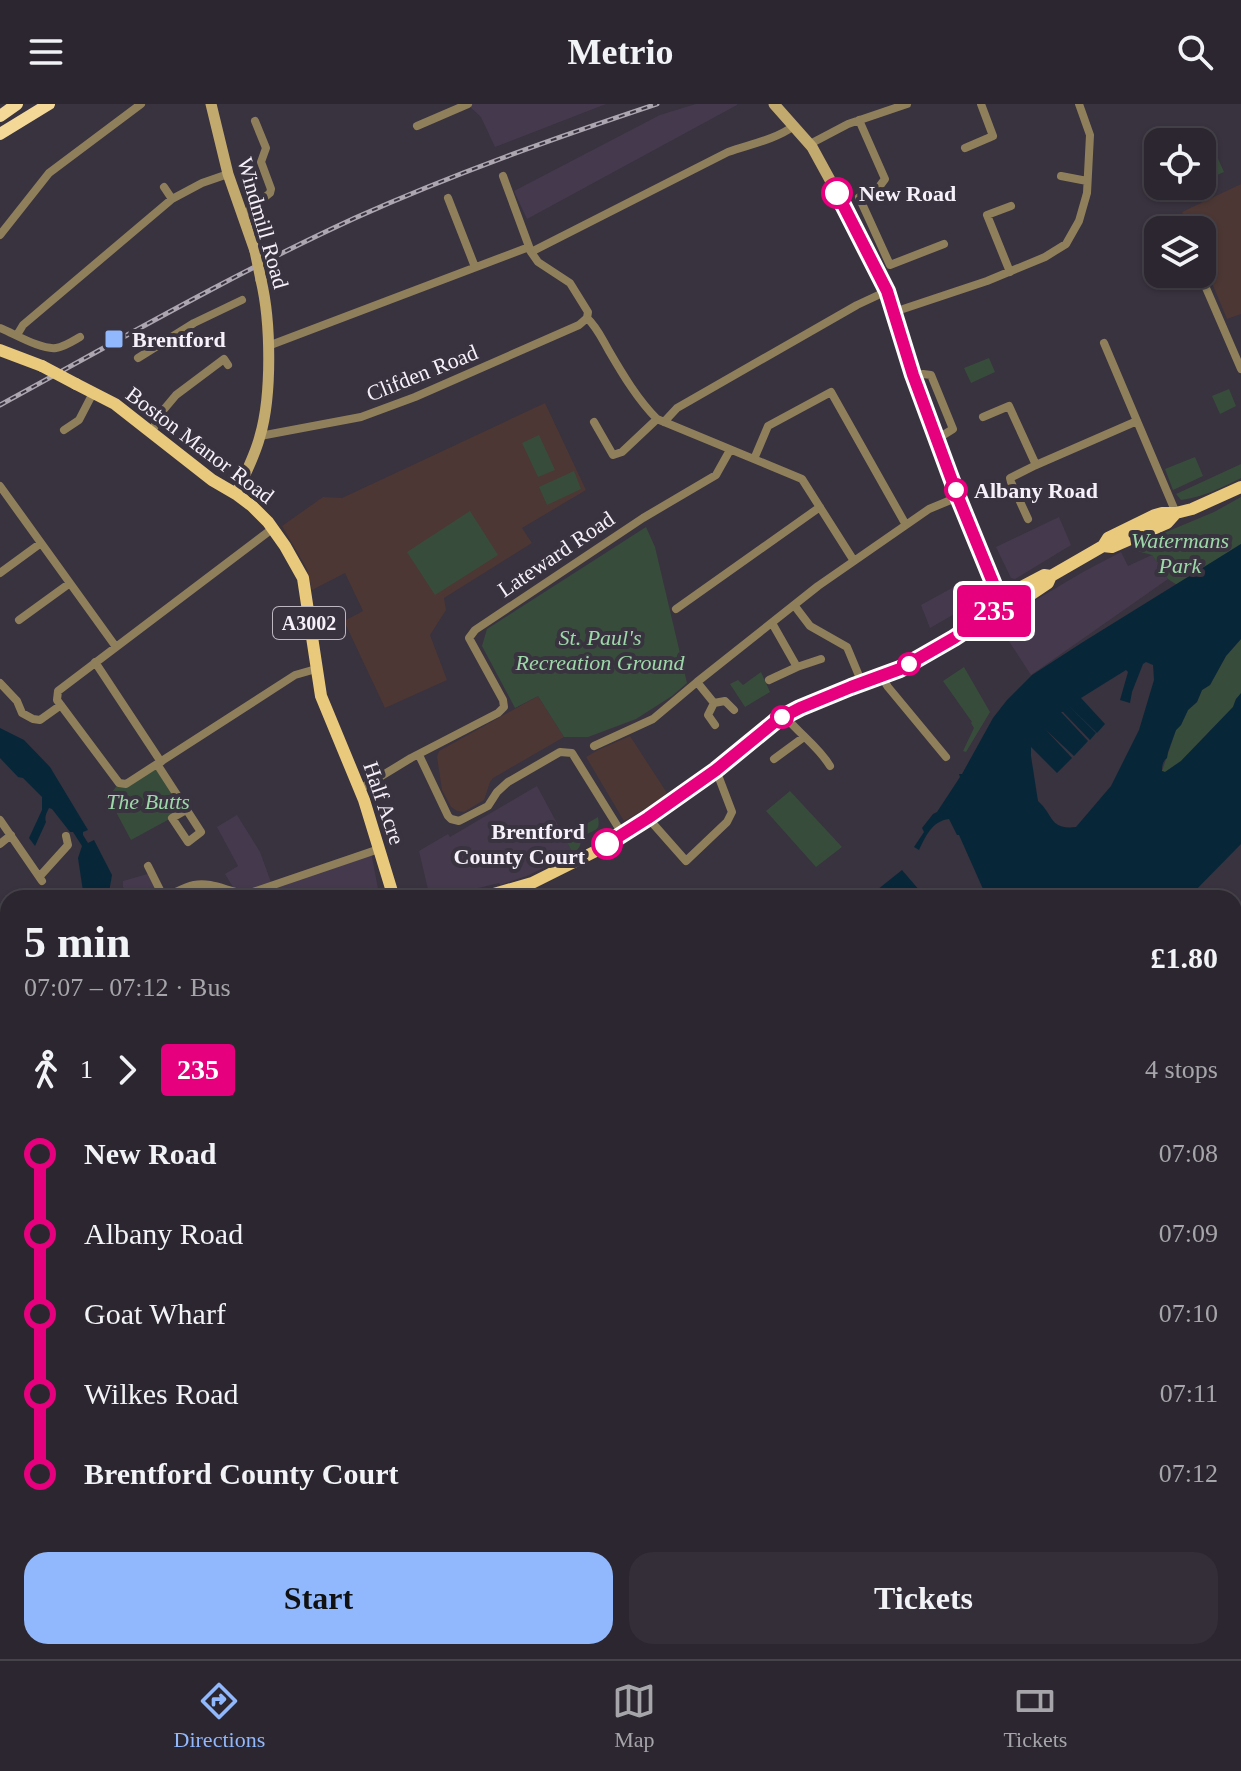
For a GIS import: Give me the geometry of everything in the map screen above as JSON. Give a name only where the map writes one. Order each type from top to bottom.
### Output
[{"type":"highway","points":[[0,116],[17,104]]},
{"type":"highway","points":[[0,134],[49,104]]},
{"type":"main road","name":"Windmill Road","points":[[211,104],[228,174],[255,251],[267,313],[265,408],[260,436],[236,494]]},
{"type":"main road","points":[[774,104],[810,144],[887,291],[913,375],[994,585],[1003,600],[1017,604]]},
{"type":"main road","name":"Boston Manor Road","points":[[0,350],[42,366],[115,404],[212,480],[252,506],[285,546],[303,578],[321,696],[332,723]]},
{"type":"main road","points":[[993,612],[1008,610],[1048,583],[1051,576],[1103,546],[1108,538],[1155,515],[1176,513],[1205,504],[1241,487]]},
{"type":"main road","points":[[508,890],[532,883],[623,835],[716,770],[759,733],[785,716],[900,669],[993,612],[1012,592],[1040,576],[1051,576]]},
{"type":"main road","name":"Half Acre","points":[[332,723],[360,789],[392,890]]},
{"type":"street","points":[[0,235],[49,173],[141,104]]},
{"type":"street","points":[[417,126],[467,104]]},
{"type":"street","points":[[810,144],[879,108],[907,104]]},
{"type":"street","points":[[965,148],[993,136],[981,104]]},
{"type":"street","points":[[894,312],[1010,272],[1062,248],[1071,239],[1086,197],[1090,135],[1079,104]]},
{"type":"street","points":[[859,120],[885,179],[879,187],[859,197],[890,265],[944,244]]},
{"type":"street","points":[[243,215],[271,189],[261,162],[266,148],[255,121]]},
{"type":"street","points":[[268,346],[475,267],[530,250],[728,152],[765,142],[794,126]]},
{"type":"street","points":[[17,335],[23,325],[172,199],[228,174]]},
{"type":"street","points":[[503,176],[530,250],[538,262],[570,283],[588,312],[587,318],[596,327],[642,402],[661,421],[802,479],[854,561]]},
{"type":"street","points":[[1061,176],[1087,181]]},
{"type":"street","points":[[164,187],[172,199]]},
{"type":"street","points":[[448,198],[475,267]]},
{"type":"street","points":[[1010,272],[987,215],[1011,206]]},
{"type":"street","points":[[1206,288],[1241,369]]},
{"type":"street","points":[[594,422],[613,455],[617,455],[677,408],[887,291]]},
{"type":"street","points":[[138,358],[194,323],[242,300]]},
{"type":"street","name":"Clifden Road","points":[[260,436],[361,417],[491,364],[579,325],[587,318]]},
{"type":"street","points":[[0,328],[50,348],[59,348],[80,337]]},
{"type":"street","points":[[1104,343],[1176,513]]},
{"type":"street","points":[[151,432],[155,420],[176,395],[224,359],[228,365]]},
{"type":"street","points":[[913,375],[931,375],[953,429],[937,439]]},
{"type":"street","points":[[754,459],[768,426],[831,392],[906,525]]},
{"type":"street","points":[[64,430],[79,420],[93,393]]},
{"type":"street","points":[[983,417],[1009,406],[1036,465]]},
{"type":"street","points":[[1028,519],[1010,478],[1137,421]]},
{"type":"street","name":"Lateward Road","points":[[419,755],[502,709],[504,704],[469,638],[471,634],[643,518],[716,475],[730,450]]},
{"type":"street","points":[[0,486],[116,647]]},
{"type":"street","points":[[594,746],[653,719],[794,605],[854,561],[929,509],[958,497]]},
{"type":"street","points":[[676,609],[820,507]]},
{"type":"street","points":[[272,529],[58,691],[57,700],[122,785],[295,675],[316,669]]},
{"type":"street","points":[[0,573],[41,543]]},
{"type":"street","points":[[19,620],[70,583]]},
{"type":"street","points":[[794,605],[810,626],[847,647],[862,683]]},
{"type":"street","points":[[772,623],[797,667]]},
{"type":"street","points":[[769,680],[821,659]]},
{"type":"street","points":[[95,662],[186,810]]},
{"type":"street","points":[[881,676],[946,757]]},
{"type":"street","points":[[697,682],[714,703]]},
{"type":"street","points":[[0,683],[17,701],[22,713],[33,719],[40,720],[61,705]]},
{"type":"street","points":[[714,703],[725,701],[734,710]]},
{"type":"street","points":[[714,703],[708,715],[715,725]]},
{"type":"street","points":[[785,716],[811,741],[830,766]]},
{"type":"street","points":[[774,759],[804,737]]},
{"type":"street","points":[[360,789],[419,755],[448,816],[456,821],[462,820],[484,809],[505,784],[564,751],[576,756],[623,835]]},
{"type":"street","points":[[648,818],[686,861],[727,822],[732,812],[716,770]]},
{"type":"street","points":[[0,820],[41,878],[68,845],[66,836]]},
{"type":"street","points":[[0,844],[11,835]]},
{"type":"street","points":[[259,890],[379,849]]},
{"type":"street","points":[[148,866],[160,890]]},
{"type":"street","points":[[182,890],[194,885],[206,885],[223,890]]},
{"type":"shaded area","points":[[467,104],[606,104],[495,147],[481,117]]},
{"type":"shaded area","points":[[696,104],[737,105],[527,219],[514,191],[660,115]]},
{"type":"shaded area","points":[[1241,184],[1241,314],[1227,319],[1214,288],[1216,216],[1184,216],[1182,212],[1207,200],[1216,200],[1216,196]]},
{"type":"shaded area","points":[[545,403],[586,490],[522,528],[532,543],[444,598],[446,610],[430,635],[447,680],[385,708],[344,621],[363,611],[345,573],[312,590],[307,569],[282,526],[323,497],[342,498]]},
{"type":"shaded area","points":[[1059,517],[1071,545],[1015,579],[1011,578],[996,547]]},
{"type":"shaded area","points":[[1121,552],[1128,566],[1152,555],[1168,579],[1031,675],[997,623]]},
{"type":"shaded area","points":[[954,587],[965,608],[930,628],[921,605]]},
{"type":"shaded area","points":[[538,696],[564,737],[493,778],[484,800],[464,812],[451,807],[442,790],[437,757],[439,751]]},
{"type":"shaded area","points":[[630,736],[667,793],[624,821],[586,757]]},
{"type":"shaded area","points":[[537,786],[573,853],[529,875],[500,885],[470,890],[428,890],[419,851],[448,834],[450,837]]},
{"type":"shaded area","points":[[237,815],[260,852],[272,885],[371,852],[378,890],[235,890],[225,874],[238,866],[217,827]]},
{"type":"shaded area","points":[[151,873],[160,890],[126,890],[123,887],[123,881]]},
{"type":"shaded area","points":[[194,885],[224,890],[182,890]]},
{"type":"green space","points":[[1216,154],[1224,172],[1216,175]]},
{"type":"green space","points":[[989,358],[995,372],[971,383],[964,368]]},
{"type":"green space","points":[[1229,389],[1236,406],[1220,414],[1212,396]]},
{"type":"green space","points":[[539,435],[555,470],[538,477],[522,443]]},
{"type":"green space","points":[[1195,457],[1203,476],[1173,490],[1165,469]]},
{"type":"green space","points":[[1241,464],[1241,478],[1226,485],[1189,499],[1181,500],[1176,494]]},
{"type":"green space","points":[[574,471],[581,489],[547,505],[539,487]]},
{"type":"green space","name":"Watermans Park","points":[[1241,497],[1241,544],[1177,585],[1168,579],[1152,555],[1137,551],[1135,545],[1214,512]]},
{"type":"green space","points":[[470,511],[498,555],[435,595],[407,552]]},
{"type":"green space","name":"St. Paul's Recreation Ground","points":[[646,527],[655,547],[687,683],[636,719],[588,737],[564,737],[538,696],[515,708],[482,646],[487,629]]},
{"type":"green space","points":[[1241,639],[1241,694],[1233,707],[1181,761],[1162,771],[1176,730]]},
{"type":"green space","points":[[964,667],[990,712],[966,752],[963,751],[974,728],[943,681]]},
{"type":"green space","points":[[761,672],[770,692],[745,707],[730,684],[738,680],[743,685]]},
{"type":"green space","name":"The Butts","points":[[157,764],[186,810],[131,840],[108,797],[119,783]]},
{"type":"green space","points":[[790,791],[842,847],[816,867],[766,811]]},
{"type":"green space","points":[[598,817],[597,828],[584,837],[573,853],[564,837]]},
{"type":"water","points":[[1241,544],[1241,639],[1226,656],[1210,685],[1202,690],[1197,702],[1188,710],[1176,730],[1162,767],[1165,772],[1181,761],[1233,707],[1241,693],[1241,844],[1196,890],[983,890],[949,819],[934,826],[919,850],[914,847],[924,832],[922,828],[937,812],[959,774],[962,774],[993,718],[1032,675]],"holes":[[[1146,662],[1153,665],[1154,680],[1139,730],[1111,786],[1076,827],[1056,824],[1038,801],[1031,747],[1057,773],[1072,758],[1046,730],[1074,756],[1088,741],[1061,712],[1090,740],[1096,733],[1068,705],[1097,733],[1105,724],[1081,698],[1126,670],[1120,700],[1130,703]]]},
{"type":"water","points":[[0,728],[24,740],[50,767],[88,830],[83,835],[88,843],[94,840],[112,875],[109,890],[83,890],[78,858],[82,846],[52,809],[47,811],[46,822],[35,846],[29,838],[42,810],[42,797],[0,758]]},
{"type":"water","points":[[902,870],[919,890],[877,890]]},
{"type":"railway","points":[[0,405],[220,285],[355,218],[504,157],[657,104]]},
{"type":"bus line","name":"235","points":[[607,844],[716,770],[777,720],[900,669],[993,612],[1003,600],[958,497],[913,375],[887,291],[837,193]]},
{"type":"place","name":"New Road","points":[[837,193]]},
{"type":"place","name":"Brentford","points":[[114,339]]},
{"type":"place","name":"Albany Road","points":[[956,490]]},
{"type":"place","name":"Brentford County Court","points":[[607,844]]}]
